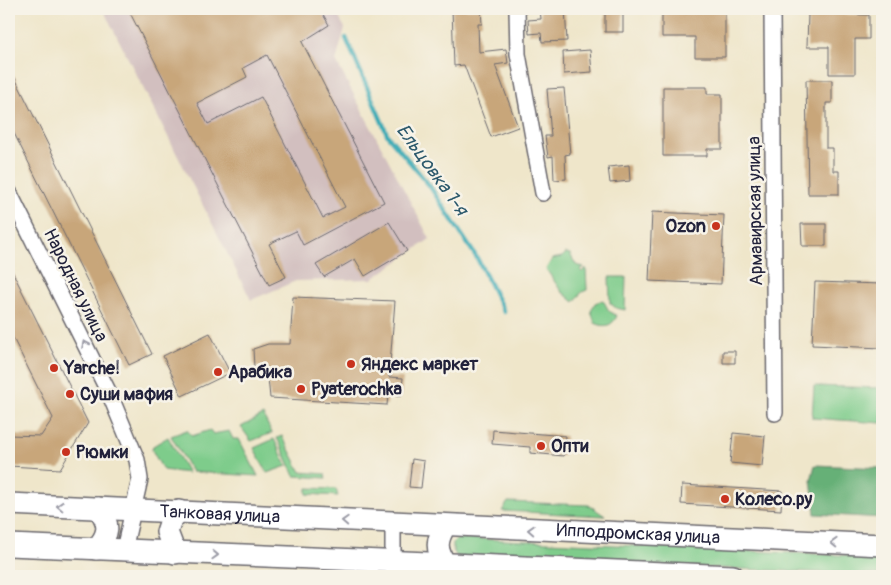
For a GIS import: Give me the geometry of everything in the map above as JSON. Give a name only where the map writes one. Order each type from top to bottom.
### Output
[{"type":"highway","name":"Танковая улица","points":[[9,504],[179,511],[195,514],[393,524]]},
{"type":"highway","points":[[96,549],[104,540],[109,528],[106,518],[98,508]]},
{"type":"highway","points":[[175,553],[167,532],[171,520],[179,511]]},
{"type":"highway","name":"Ипподромская улица","points":[[393,524],[882,545]]},
{"type":"highway","points":[[445,526],[438,538],[438,552],[445,564]]},
{"type":"highway","points":[[9,545],[175,553],[395,569]]},
{"type":"highway","name":"Ипподромская улица","points":[[395,569],[445,564],[733,576]]},
{"type":"street","points":[[517,9],[518,54],[543,193]]},
{"type":"street","name":"Армавирская улица","points":[[772,9],[775,413]]},
{"type":"street","name":"Народная улица","points":[[9,192],[129,436],[138,460],[140,479],[124,550]]},
{"type":"street","points":[[393,524],[395,569]]},
{"type":"shaded area","points":[[103,9],[334,9],[345,28],[336,61],[430,239],[372,279],[296,281],[251,300]]},
{"type":"green space","points":[[566,253],[570,254],[576,265],[584,267],[580,270],[582,272],[586,268],[587,290],[582,292],[574,302],[561,291],[546,269],[552,259],[562,257]]},
{"type":"green space","points":[[609,277],[626,277],[625,310],[616,308],[610,303]]},
{"type":"green space","points":[[603,300],[609,311],[617,316],[613,322],[605,326],[595,323],[591,311],[595,303]]},
{"type":"green space","points":[[814,386],[882,388],[882,423],[812,418]]},
{"type":"green space","points":[[263,415],[272,433],[251,441],[241,427]]},
{"type":"green space","points":[[187,430],[192,436],[210,430],[213,434],[229,431],[233,439],[239,439],[258,476],[192,472],[171,436]]},
{"type":"green space","points":[[282,436],[301,472],[325,474],[326,478],[295,476],[277,438]]},
{"type":"green space","points":[[168,437],[188,473],[163,470],[152,450],[153,446]]},
{"type":"green space","points":[[274,439],[287,466],[267,473],[254,448]]},
{"type":"green space","points":[[815,465],[882,468],[882,518],[815,514],[811,480]]},
{"type":"green space","points":[[307,488],[336,489],[338,496],[307,494]]},
{"type":"green space","points":[[508,502],[589,505],[605,516],[502,511]]},
{"type":"green space","points":[[458,538],[882,557],[882,575],[457,557],[453,550],[453,543]]},
{"type":"building","points":[[128,9],[320,9],[329,25],[302,42],[384,202],[303,245],[296,231],[269,244],[286,277],[269,285]],"holes":[[[267,55],[345,207],[323,218],[261,97],[208,124],[197,103],[247,77],[243,68]]]},
{"type":"building","points":[[452,9],[481,9],[482,24],[478,24],[479,52],[506,49],[508,63],[495,65],[518,127],[491,137],[464,65],[454,66]]},
{"type":"building","points":[[540,9],[565,9],[567,41],[542,42],[541,33],[529,34],[528,20],[541,19]]},
{"type":"building","points":[[605,9],[623,9],[623,32],[605,32]]},
{"type":"building","points":[[662,10],[725,10],[725,57],[695,57],[695,37],[662,37]]},
{"type":"building","points":[[808,13],[869,15],[869,39],[855,39],[855,74],[829,74],[829,47],[807,47]]},
{"type":"building","points":[[590,50],[592,72],[564,74],[563,52]]},
{"type":"building","points":[[9,66],[152,354],[129,365],[9,123]]},
{"type":"building","points":[[806,80],[832,80],[832,103],[826,103],[826,148],[833,148],[833,171],[839,171],[839,194],[808,194]]},
{"type":"building","points":[[663,87],[707,87],[707,94],[722,94],[722,149],[707,149],[707,156],[663,156]]},
{"type":"building","points":[[564,88],[570,154],[565,155],[566,179],[554,180],[553,156],[548,157],[545,136],[551,136],[547,89]]},
{"type":"building","points":[[629,165],[630,181],[610,183],[608,167]]},
{"type":"building","points":[[652,212],[724,215],[721,284],[649,281]]},
{"type":"building","points":[[389,222],[407,251],[365,276],[355,259],[324,277],[316,265]]},
{"type":"building","points":[[801,224],[826,224],[826,246],[802,246]]},
{"type":"building","points":[[9,265],[88,423],[60,469],[9,466],[9,435],[41,436],[53,418],[9,330]]},
{"type":"building","points":[[815,282],[882,284],[882,348],[812,345]]},
{"type":"building","points":[[293,297],[395,301],[389,377],[403,378],[401,396],[388,395],[387,405],[270,398],[267,367],[254,367],[253,349],[268,344],[290,344]]},
{"type":"building","points":[[210,333],[230,373],[182,396],[163,356]]},
{"type":"building","points":[[723,351],[735,351],[735,363],[723,363]]},
{"type":"building","points":[[493,430],[566,436],[564,456],[530,453],[530,447],[492,444]]},
{"type":"building","points":[[733,433],[765,436],[762,466],[730,463]]},
{"type":"building","points":[[412,459],[424,461],[421,488],[409,487]]},
{"type":"building","points":[[682,485],[782,491],[781,510],[681,504]]},
{"type":"waterway","name":"Ельцовка 1-я","points":[[346,38],[388,136],[429,185],[477,258],[504,312]]},
{"type":"place","name":"Ozon","points":[[716,226]]},
{"type":"place","name":"Яндекс маркет","points":[[351,364]]},
{"type":"place","name":"Yarche!","points":[[54,368]]},
{"type":"place","name":"Арабика","points":[[218,372]]},
{"type":"place","name":"Pyaterochka","points":[[301,389]]},
{"type":"place","name":"Суши мафия","points":[[70,394]]},
{"type":"place","name":"Опти","points":[[541,446]]},
{"type":"place","name":"Рюмки","points":[[66,452]]},
{"type":"place","name":"Колесо.ру","points":[[725,499]]}]
